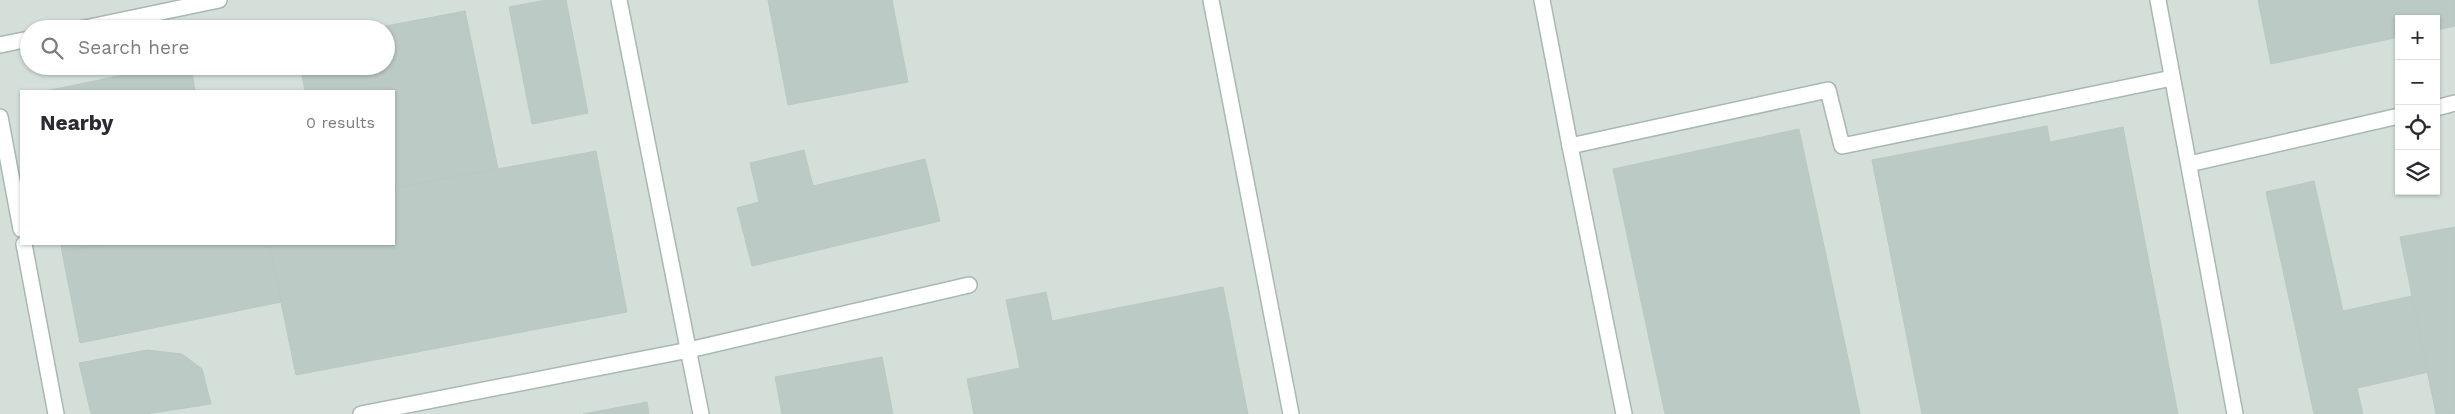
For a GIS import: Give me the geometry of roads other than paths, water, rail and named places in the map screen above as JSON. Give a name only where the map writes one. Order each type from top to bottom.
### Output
[{"type":"lane","points":[[123,20],[219,0]]},
{"type":"lane","points":[[619,0],[701,414]]},
{"type":"lane","points":[[1211,0],[1291,414]]},
{"type":"lane","points":[[1542,0],[1624,414]]},
{"type":"lane","points":[[2158,0],[2235,414]]},
{"type":"lane","points":[[0,45],[20,41]]},
{"type":"lane","points":[[1570,146],[1828,90],[1842,146],[2172,78]]},
{"type":"lane","points":[[2440,107],[2455,103]]},
{"type":"lane","points":[[0,117],[20,224]]},
{"type":"lane","points":[[2189,164],[2395,117]]},
{"type":"lane","points":[[24,245],[56,414]]},
{"type":"lane","points":[[361,414],[689,350],[969,285]]}]
